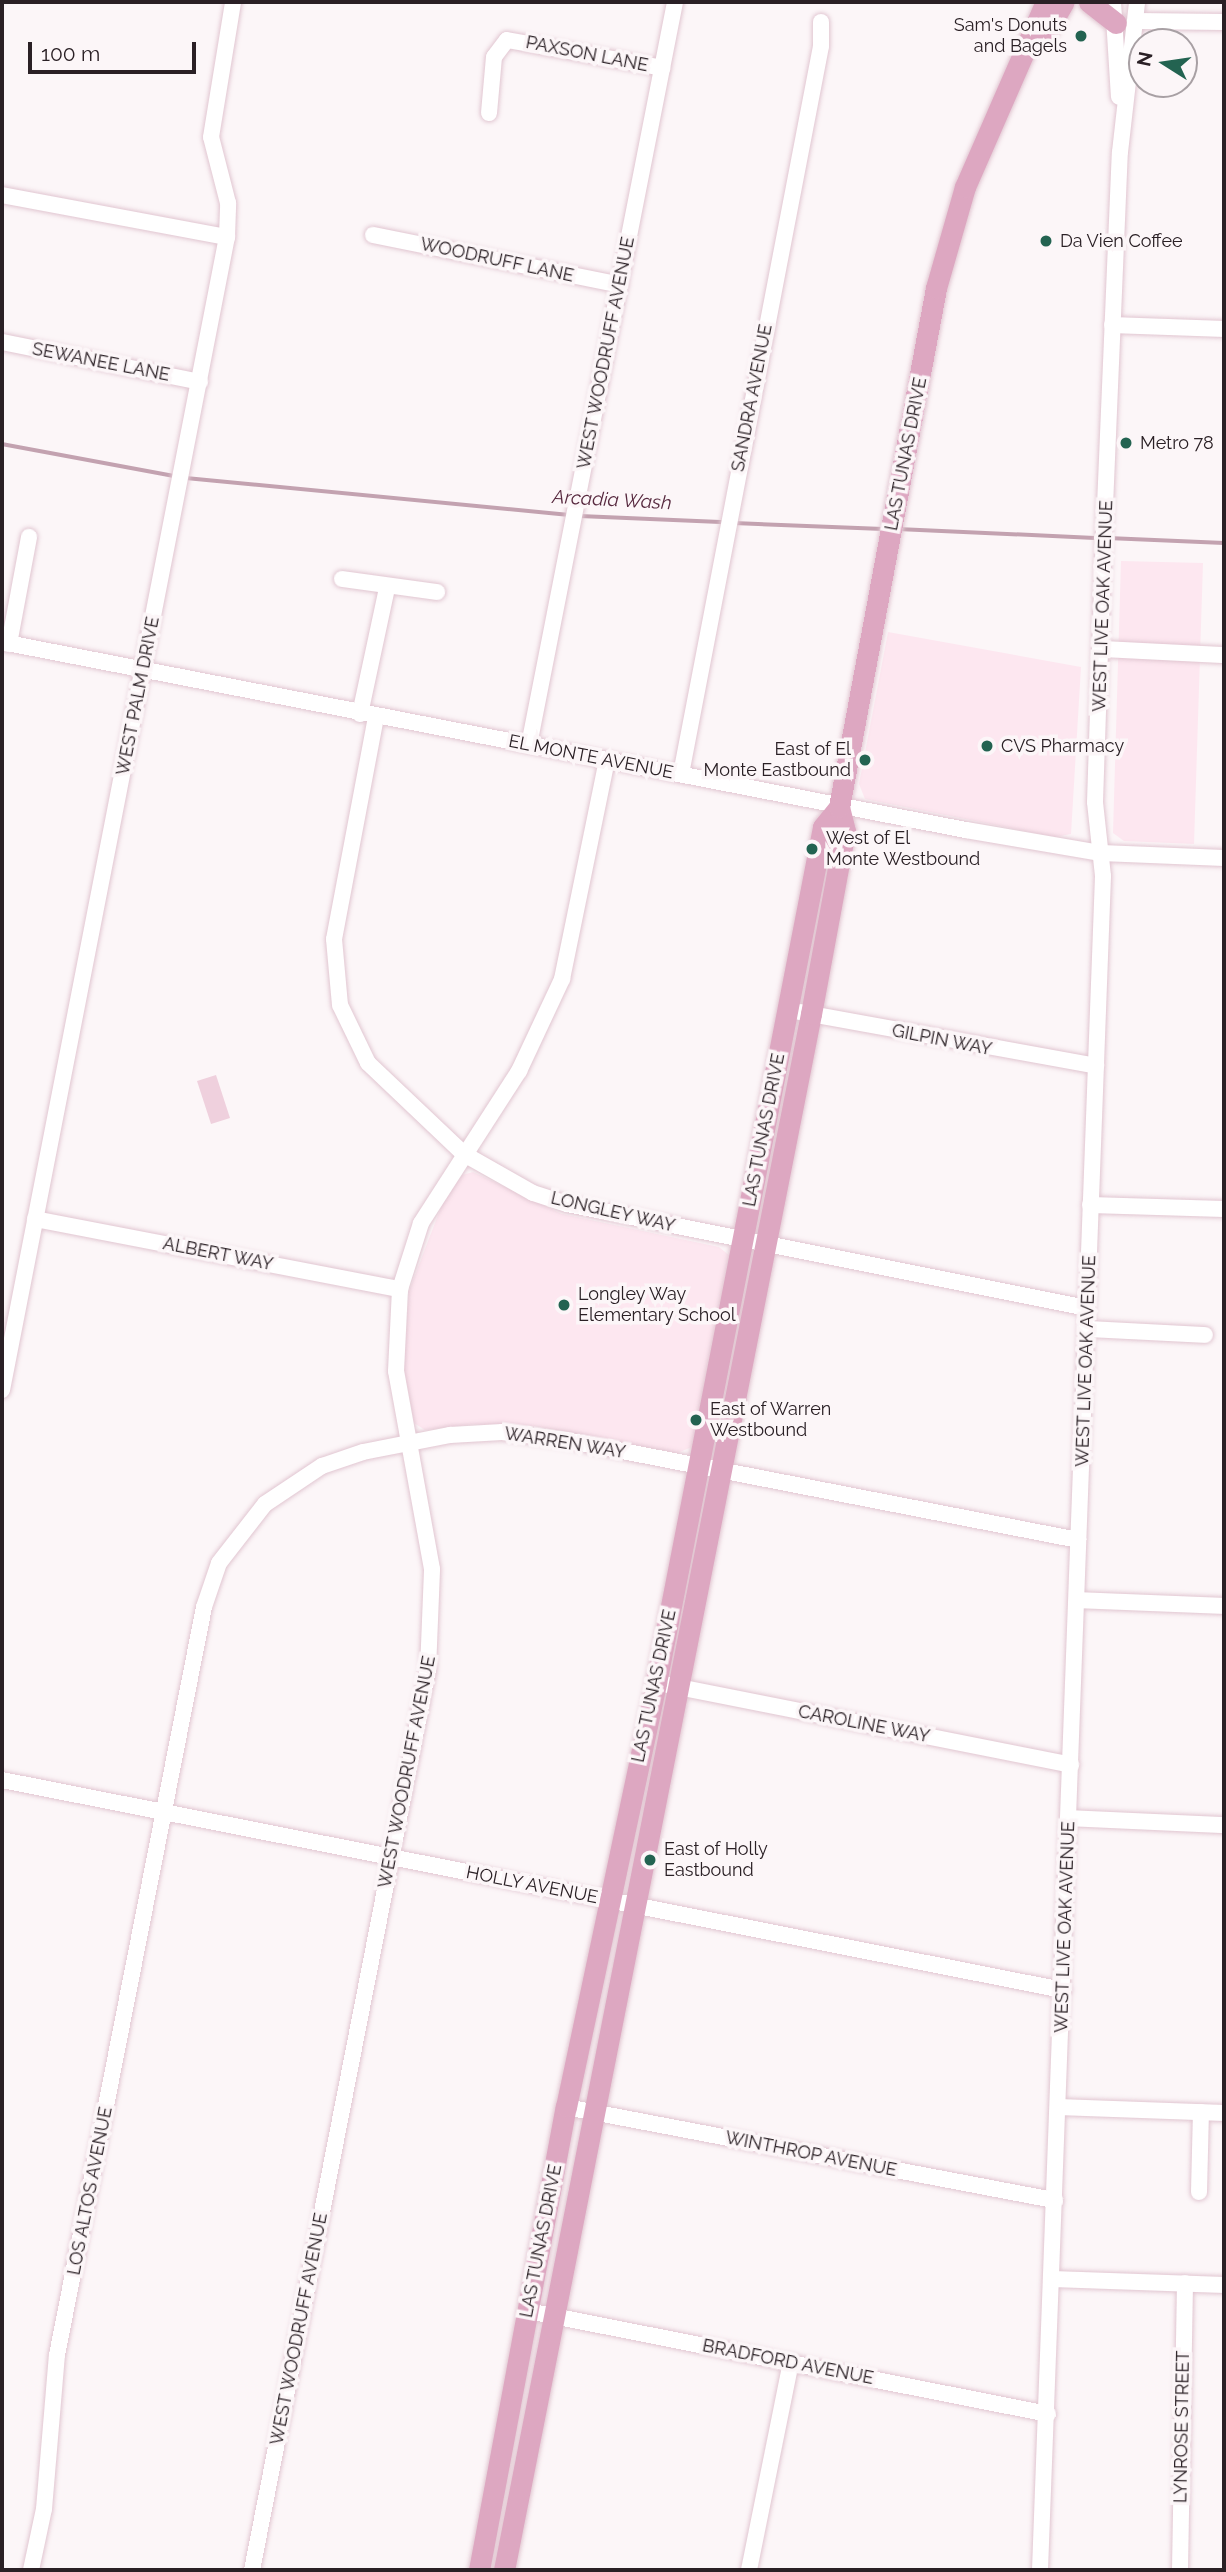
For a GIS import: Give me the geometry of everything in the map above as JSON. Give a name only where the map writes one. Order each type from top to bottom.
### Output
[{"type":"main road","name":"LAS TUNAS DRIVE","points":[[480,2570],[566,2107],[656,1683],[699,1465],[811,1014],[845,831],[839,807],[950,232],[1046,2]]},
{"type":"main road","name":"LAS TUNAS DRIVE","points":[[1000,111],[1064,2]]},
{"type":"main road","points":[[1088,2],[1129,9]]},
{"type":"main road","name":"LAS TUNAS DRIVE","points":[[504,2570],[592,2112],[721,1469],[787,1010],[824,823],[839,807]]},
{"type":"street","name":"WEST PALM DRIVE","points":[[2,1390],[227,237],[228,203],[211,137],[233,2]]},
{"type":"street","name":"WEST WOODRUFF AVENUE","points":[[529,745],[675,2]]},
{"type":"street","points":[[1129,9],[1224,22]]},
{"type":"street","name":"WEST LIVE OAK AVENUE","points":[[1040,2570],[1053,2280],[1096,1066],[1101,853],[1095,802],[1104,530],[1120,152],[1129,9]]},
{"type":"street","name":"SANDRA AVENUE","points":[[681,774],[821,46],[821,22]]},
{"type":"street","name":"PAXSON LANE","points":[[489,113],[494,57],[507,40],[662,68]]},
{"type":"street","points":[[2,195],[227,237]]},
{"type":"street","name":"WOODRUFF LANE","points":[[373,235],[620,285]]},
{"type":"street","points":[[1112,325],[1224,329]]},
{"type":"street","name":"SEWANEE LANE","points":[[2,342],[200,382]]},
{"type":"street","points":[[6,643],[29,537]]},
{"type":"street","points":[[342,579],[387,588],[437,592]]},
{"type":"street","name":"LONGLEY WAY","points":[[387,588],[334,939],[340,1005],[368,1063],[464,1154],[533,1193],[567,1204],[753,1243],[1087,1308]]},
{"type":"street","name":"EL MONTE AVENUE","points":[[6,643],[839,807],[1101,853],[1224,858]]},
{"type":"street","points":[[1101,649],[1224,655]]},
{"type":"street","name":"WEST WOODRUFF AVENUE","points":[[252,2570],[422,1710],[432,1630],[427,1528],[408,1443],[396,1371],[400,1289],[421,1223],[519,1071],[562,979],[607,760]]},
{"type":"street","name":"GILPIN WAY","points":[[787,1010],[1080,1068],[1096,1066]]},
{"type":"street","points":[[1090,1205],[1224,1209]]},
{"type":"street","name":"ALBERT WAY","points":[[35,1219],[400,1289]]},
{"type":"street","points":[[1087,1329],[1205,1335]]},
{"type":"street","name":"WARREN WAY","points":[[164,1813],[209,1585],[238,1534],[265,1504],[322,1466],[408,1443],[502,1432],[721,1469],[1078,1539]]},
{"type":"street","points":[[1077,1600],[1224,1606]]},
{"type":"street","name":"CAROLINE WAY","points":[[656,1683],[1071,1765]]},
{"type":"street","name":"HOLLY AVENUE","points":[[2,1780],[1063,1990]]},
{"type":"street","name":"LOS ALTOS AVENUE","points":[[31,2570],[44,2508],[57,2356],[164,1813]]},
{"type":"street","points":[[1069,1818],[1224,1825]]},
{"type":"street","name":"WINTHROP AVENUE","points":[[566,2107],[1055,2200]]},
{"type":"street","points":[[1059,2107],[1224,2113]]},
{"type":"street","points":[[1199,2192],[1201,2112]]},
{"type":"street","points":[[1053,2280],[1224,2285]]},
{"type":"street","name":"LYNROSE STREET","points":[[1180,2570],[1185,2283]]},
{"type":"street","name":"BRADFORD AVENUE","points":[[528,2311],[1048,2414]]},
{"type":"street","points":[[749,2570],[790,2362]]},
{"type":"shaded area","points":[[1121,561],[1203,563],[1194,844],[1124,841],[1113,833]]},
{"type":"shaded area","points":[[888,632],[1081,667],[1071,834],[1055,837],[865,799],[859,784]]},
{"type":"shaded area","points":[[216,1075],[230,1118],[211,1124],[197,1081]]},
{"type":"shaded area","name":"Longley Way Elementary School","points":[[473,1172],[562,1214],[719,1247],[730,1256],[692,1447],[677,1453],[535,1426],[473,1424],[425,1430],[414,1423],[404,1369],[409,1291],[443,1202],[462,1175]]},
{"type":"waterway","name":"Arcadia Wash","points":[[2,444],[175,476]]},
{"type":"waterway","name":"Arcadia Wash","points":[[186,478],[569,515]]},
{"type":"waterway","name":"Arcadia Wash","points":[[580,516],[726,522]]},
{"type":"waterway","name":"Arcadia Wash","points":[[734,523],[883,529]]},
{"type":"waterway","name":"Arcadia Wash","points":[[898,529],[1100,538]]},
{"type":"waterway","name":"Arcadia Wash","points":[[1108,538],[1224,543]]},
{"type":"place","name":"Sam's Donuts and Bagels","points":[[1081,36]]},
{"type":"place","name":"Da Vien Coffee","points":[[1046,241]]},
{"type":"place","name":"Metro 78","points":[[1126,443]]},
{"type":"place","name":"CVS Pharmacy","points":[[987,746]]},
{"type":"place","name":"East of El Monte Eastbound","points":[[865,760]]},
{"type":"place","name":"West of El Monte Westbound","points":[[812,849]]},
{"type":"place","name":"Longley Way Elementary School","points":[[564,1305]]},
{"type":"place","name":"East of Warren Westbound","points":[[696,1420]]},
{"type":"place","name":"East of Holly Eastbound","points":[[650,1860]]}]
